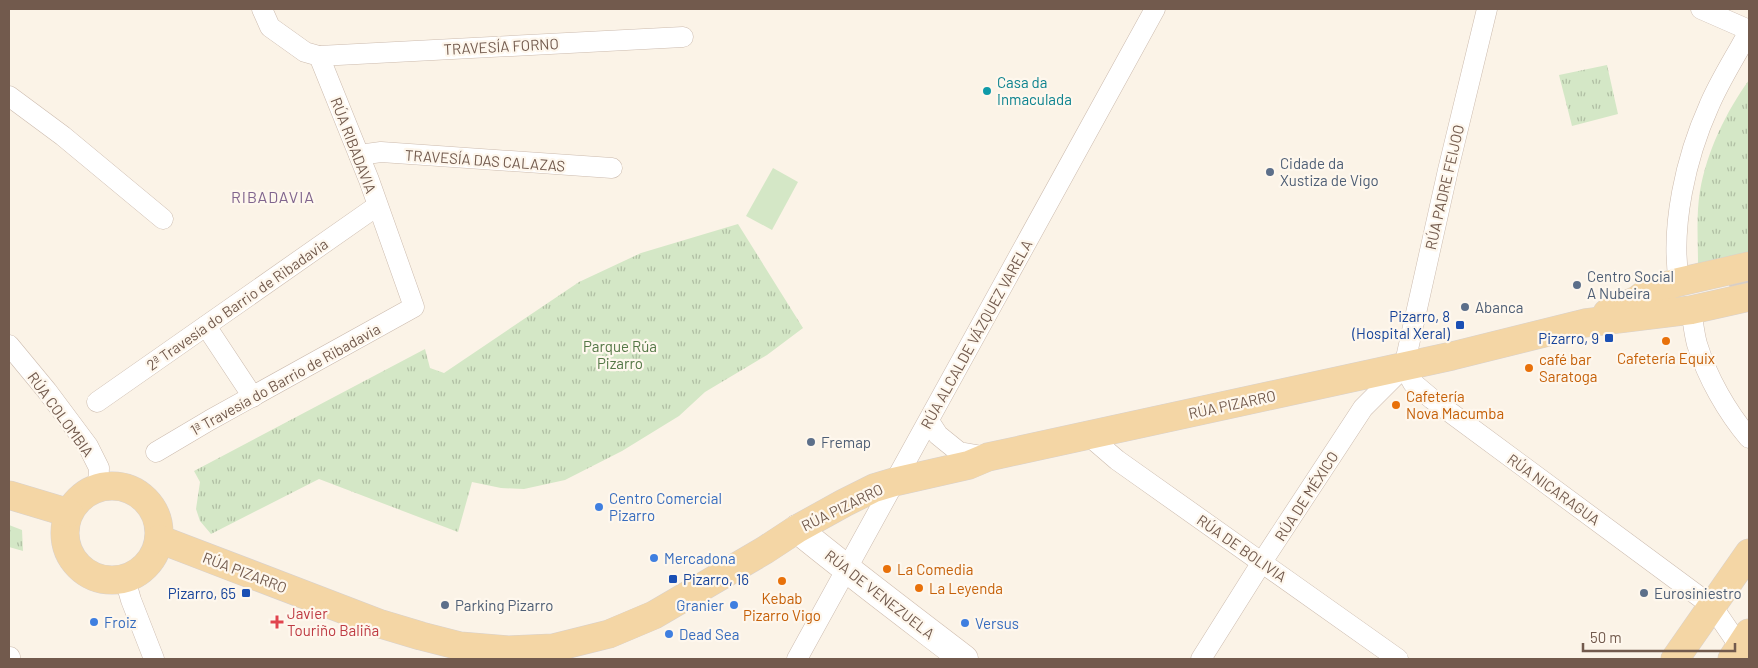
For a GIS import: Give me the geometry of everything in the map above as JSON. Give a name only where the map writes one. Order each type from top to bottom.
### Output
[{"type":"main road","name":"RÚA PIZARRO","points":[[1586,323],[1637,300],[1649,291],[1749,266]]},
{"type":"main road","name":"RÚA PIZARRO","points":[[1637,300],[1653,301],[1739,291]]},
{"type":"main road","name":"RÚA PIZARRO","points":[[159,539],[372,620],[421,636],[460,646],[508,650],[553,648],[609,634],[663,610],[797,529],[874,488],[969,465],[988,457],[1452,356],[1586,323],[1690,310],[1739,291]]},
{"type":"main road","points":[[112,486],[128,489],[142,497],[152,509],[158,523],[159,539],[155,552],[148,564],[138,573],[125,579],[110,581],[95,577],[82,570],[72,558],[66,544],[65,528],[69,514],[81,498],[98,488],[112,486]]},
{"type":"main road","points":[[9,495],[69,514]]},
{"type":"main road","name":"RÚA DE VENEZUELA","points":[[797,529],[829,553],[847,570],[964,659]]},
{"type":"main road","points":[[1675,659],[1749,553]]},
{"type":"street","points":[[262,9],[270,27],[305,52],[319,56]]},
{"type":"street","name":"RÚA ALCALDE VÁZQUEZ VARELA","points":[[796,659],[847,570],[1155,9]]},
{"type":"street","name":"RÚA PADRE FEIJOO","points":[[1404,366],[1448,170],[1487,9]]},
{"type":"street","points":[[1679,282],[1676,258],[1678,210],[1693,147],[1709,106],[1749,30],[1701,9]]},
{"type":"street","name":"TRAVESÍA FORNO","points":[[319,56],[683,37]]},
{"type":"street","name":"RÚA RIBADAVIA","points":[[319,56],[359,156],[414,306]]},
{"type":"street","points":[[9,96],[63,136],[163,219]]},
{"type":"street","name":"TRAVESÍA DAS CALAZAS","points":[[359,156],[381,152],[612,168]]},
{"type":"street","name":"2ª Travesía do Barrio de Ribadavia","points":[[97,402],[377,206]]},
{"type":"street","name":"1ª Travesía do Barrio de Ribadavia","points":[[156,452],[414,306]]},
{"type":"street","points":[[1690,310],[1697,344],[1706,366],[1728,409],[1749,438]]},
{"type":"street","points":[[206,326],[253,396]]},
{"type":"street","name":"RÚA COLOMBIA","points":[[9,345],[47,391],[88,446],[99,468],[98,488]]},
{"type":"street","name":"RÚA DE MÉXICO","points":[[1202,659],[1262,562],[1363,408],[1404,366]]},
{"type":"street","name":"RÚA NICARAGUA","points":[[1404,366],[1413,382],[1432,399],[1712,606],[1743,648]]},
{"type":"street","points":[[929,421],[938,435],[959,452],[988,457]]},
{"type":"street","name":"RÚA DE BOLIVIA","points":[[1088,435],[1117,460],[1398,659]]},
{"type":"street","points":[[125,579],[131,600],[154,659]]},
{"type":"green space","points":[[1607,65],[1618,114],[1572,126],[1559,75]]},
{"type":"green space","points":[[1749,80],[1749,253],[1698,264],[1698,209],[1707,161],[1718,132]]},
{"type":"green space","points":[[773,168],[798,182],[772,230],[746,216]]},
{"type":"green space","name":"Parque Rúa Pizarro","points":[[738,224],[803,328],[767,355],[705,392],[679,416],[622,451],[565,480],[524,489],[501,488],[472,482],[458,532],[319,479],[211,534],[200,521],[196,509],[200,482],[194,471],[425,349],[430,368],[444,373],[579,282],[641,253]]},
{"type":"green space","points":[[9,525],[22,530],[23,551],[9,547]]},
{"type":"tunnel","points":[[1729,285],[1749,280]]},
{"type":"place","name":"Casa da Inmaculada","points":[[987,91]]},
{"type":"place","name":"Cidade da Xustiza de Vigo","points":[[1270,172]]},
{"type":"place","name":"Centro Social A Nubeira","points":[[1577,285]]},
{"type":"place","name":"Abanca","points":[[1465,307]]},
{"type":"place","name":"Pizarro, 8 (Hospital Xeral)","points":[[1460,325]]},
{"type":"place","name":"Pizarro, 9","points":[[1609,338]]},
{"type":"place","name":"Cafetería Equix","points":[[1666,341]]},
{"type":"place","name":"café bar Saratoga","points":[[1529,368]]},
{"type":"place","name":"Cafetería Nova Macumba","points":[[1396,405]]},
{"type":"place","name":"Fremap","points":[[811,442]]},
{"type":"place","name":"Centro Comercial Pizarro","points":[[599,507]]},
{"type":"place","name":"Mercadona","points":[[654,558]]},
{"type":"place","name":"La Comedia","points":[[887,569]]},
{"type":"place","name":"Pizarro, 16","points":[[673,579]]},
{"type":"place","name":"Kebab Pizarro Vigo","points":[[782,581]]},
{"type":"place","name":"La Leyenda","points":[[919,588]]},
{"type":"place","name":"Pizarro, 65","points":[[246,593]]},
{"type":"place","name":"Eurosiniestro","points":[[1644,593]]},
{"type":"place","name":"Parking Pizarro","points":[[445,605]]},
{"type":"place","name":"Granier","points":[[734,605]]},
{"type":"place","name":"Froiz","points":[[94,622]]},
{"type":"place","name":"Javier Touriño Baliña","points":[[277,622]]},
{"type":"place","name":"Versus","points":[[965,623]]},
{"type":"place","name":"Dead Sea","points":[[669,634]]},
{"type":"district","name":"RIBADAVIA","points":[[273,196]]}]
